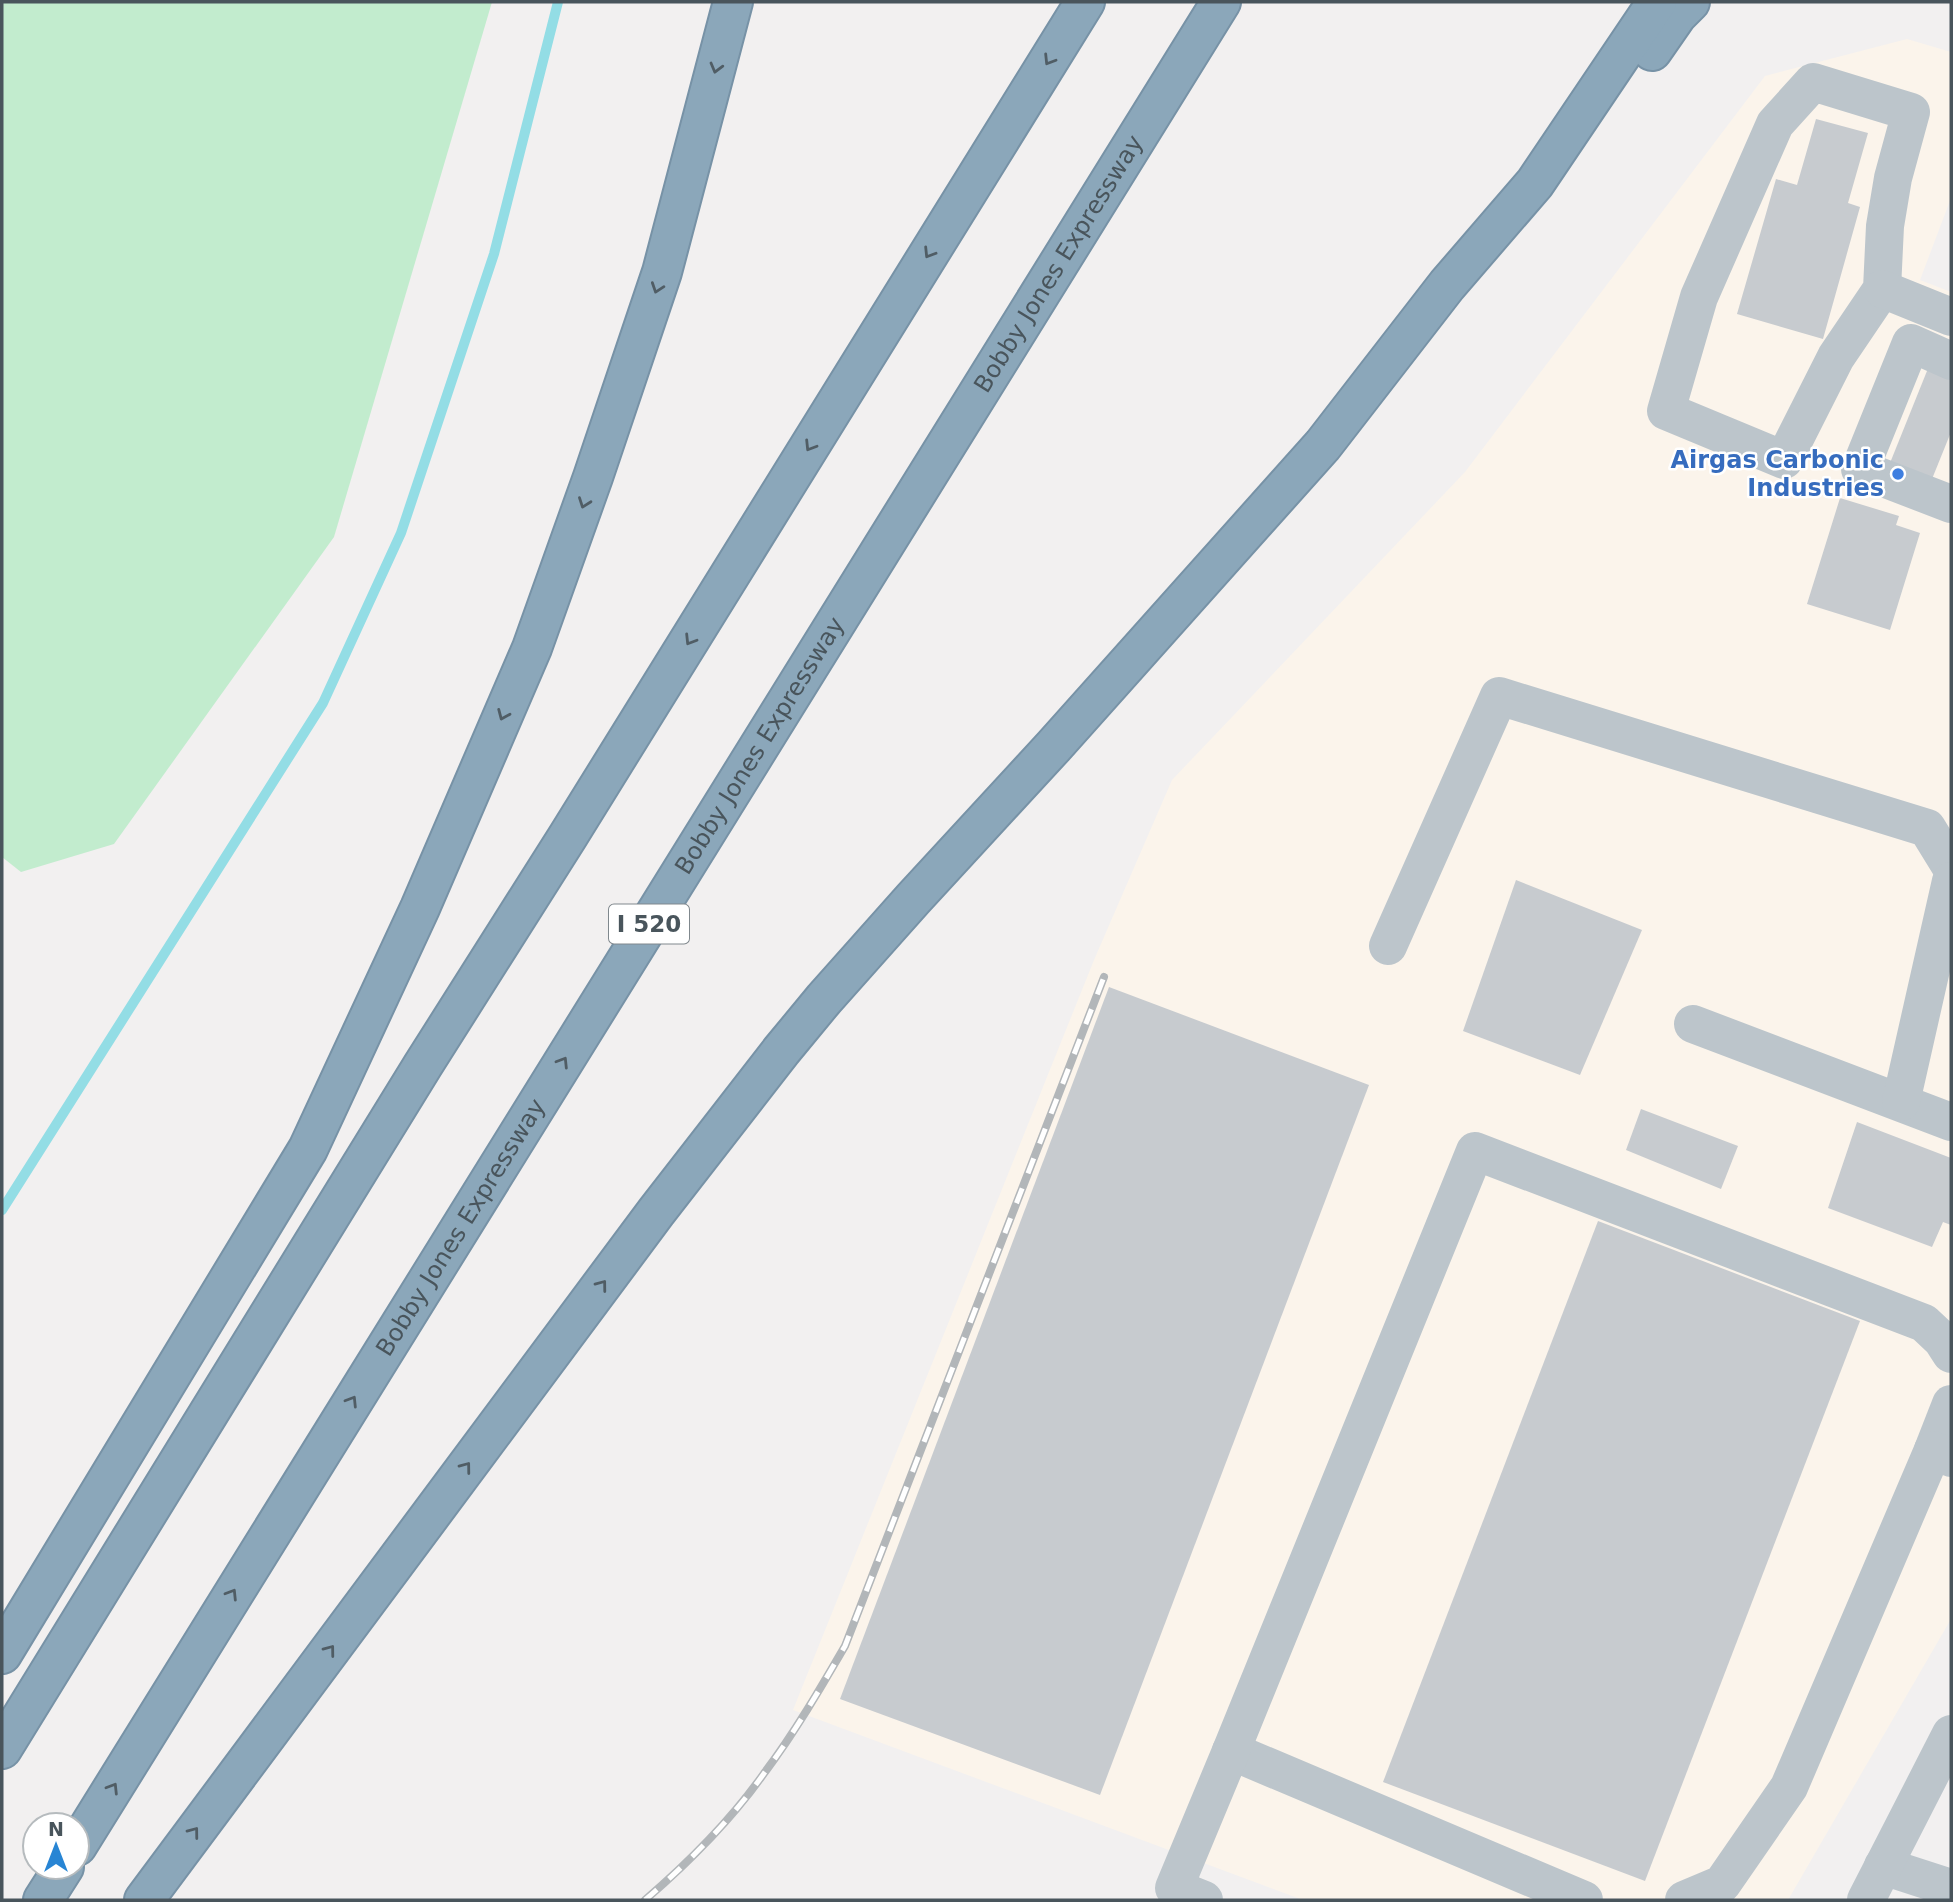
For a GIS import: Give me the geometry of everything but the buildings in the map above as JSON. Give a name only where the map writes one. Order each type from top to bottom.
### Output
[{"type":"highway","points":[[2,1654],[308,1149],[420,908],[532,648],[593,477],[663,272],[733,2]]},
{"type":"highway","points":[[2,1749],[1085,2]]},
{"type":"highway","name":"Bobby Jones Expressway","points":[[91,1824],[1221,2]]},
{"type":"highway","points":[[148,1894],[656,1212],[781,1051],[913,899],[1323,445],[1447,285],[1535,183],[1657,2]]},
{"type":"highway","points":[[1447,285],[1554,188],[1677,15],[1690,2]]},
{"type":"street","points":[[1813,82],[1911,112],[1893,178],[1885,226],[1882,289],[1836,357],[1784,460],[1667,411],[1699,297],[1775,124],[1813,82]]},
{"type":"street","points":[[1882,289],[1951,317]]},
{"type":"street","points":[[1951,361],[1911,343],[1860,469],[1951,504]]},
{"type":"street","points":[[1388,946],[1499,696],[1927,828],[1951,867]]},
{"type":"street","points":[[1901,1102],[1951,881]]},
{"type":"street","points":[[1693,1024],[1951,1122]]},
{"type":"street","points":[[1184,1896],[1231,1751],[1475,1151],[1924,1323],[1942,1340],[1951,1354]]},
{"type":"street","points":[[1684,1900],[1722,1884],[1789,1787],[1942,1454],[1951,1404]]},
{"type":"street","points":[[1866,1900],[1951,1734]]},
{"type":"street","points":[[1231,1751],[1584,1900]]},
{"type":"street","points":[[1883,1866],[1951,1888]]},
{"type":"shaded area","points":[[1907,39],[1951,52],[1951,198],[1920,280],[1951,292],[1951,1619],[1788,1900],[1303,1900],[793,1710],[1094,960],[1172,780],[1465,472],[1765,76]]},
{"type":"green space","points":[[2,2],[492,2],[334,537],[114,844],[21,872],[2,857]]},
{"type":"waterway","points":[[2,1210],[323,703],[401,533],[494,254],[558,2]]},
{"type":"railway","points":[[645,1900],[709,1840],[738,1807],[797,1726],[845,1646],[1104,977]]},
{"type":"place","name":"Airgas Carbonic Industries","points":[[1898,474]]}]
